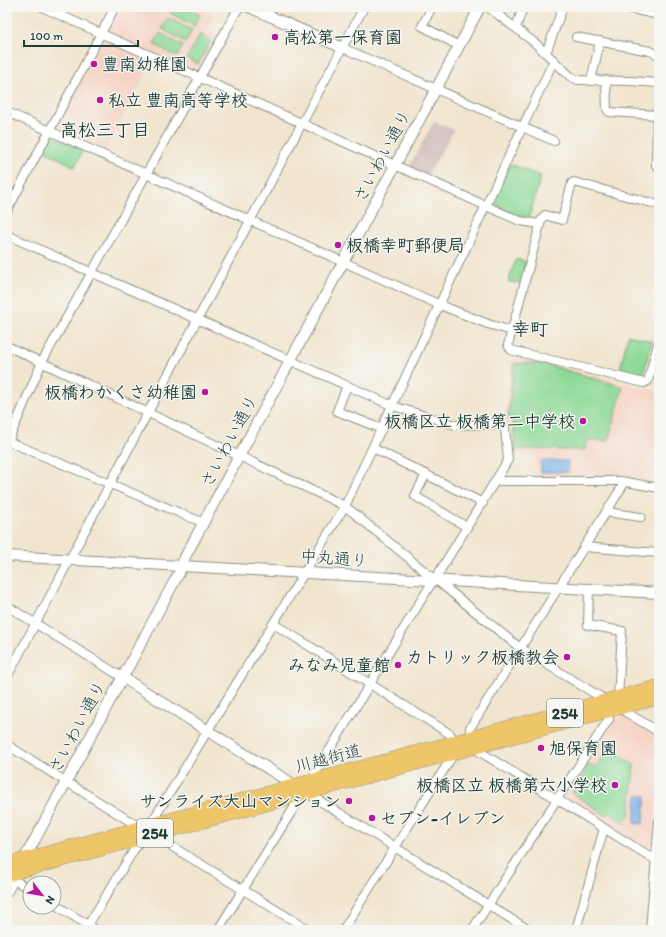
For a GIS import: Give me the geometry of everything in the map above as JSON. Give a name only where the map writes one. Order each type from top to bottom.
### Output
[{"type":"highway","name":"川越街道","points":[[11,872],[146,831],[613,704],[659,686]]},
{"type":"highway","name":"川越街道","points":[[613,704],[659,698]]},
{"type":"highway","name":"川越街道","points":[[11,872],[23,860],[146,831]]},
{"type":"street","points":[[42,7],[520,221],[540,224]]},
{"type":"street","points":[[7,211],[115,7]]},
{"type":"street","points":[[204,523],[7,443],[42,362],[239,7]]},
{"type":"street","points":[[249,7],[554,141]]},
{"type":"street","points":[[7,677],[364,7]]},
{"type":"street","points":[[432,7],[422,26],[459,46]]},
{"type":"street","name":"さいわい通り","points":[[23,860],[480,7]]},
{"type":"street","points":[[488,7],[546,53],[571,77],[578,80],[591,81],[606,80],[659,83]]},
{"type":"street","points":[[516,28],[523,7]]},
{"type":"street","points":[[546,53],[563,7]]},
{"type":"street","points":[[623,7],[659,15]]},
{"type":"street","points":[[576,37],[650,51],[659,55]]},
{"type":"street","points":[[591,81],[600,41]]},
{"type":"street","points":[[86,928],[306,572],[345,506],[382,430],[554,60]]},
{"type":"street","points":[[606,80],[607,109],[609,112],[657,115],[656,165],[659,168]]},
{"type":"street","points":[[7,112],[440,305],[488,324],[512,331]]},
{"type":"street","points":[[659,205],[574,182],[562,220],[545,215],[540,224],[508,345],[511,350],[644,383],[648,381],[659,340]]},
{"type":"street","points":[[7,235],[393,406],[455,424],[500,424],[505,428],[508,460],[496,481],[370,684],[301,789],[295,806],[218,930]]},
{"type":"street","points":[[7,346],[345,506],[520,648],[659,732]]},
{"type":"street","points":[[347,386],[337,411],[382,430]]},
{"type":"street","points":[[373,448],[483,503]]},
{"type":"street","points":[[426,474],[415,496],[467,527]]},
{"type":"street","points":[[496,481],[625,482],[659,488]]},
{"type":"street","points":[[625,482],[470,728],[471,743],[657,861]]},
{"type":"street","points":[[606,512],[641,517]]},
{"type":"street","points":[[584,547],[659,553]]},
{"type":"street","name":"中丸通り","points":[[7,556],[356,576],[435,579],[659,593]]},
{"type":"street","points":[[472,930],[609,719],[613,704],[622,631],[588,625],[589,588]]},
{"type":"street","points":[[7,606],[529,930]]},
{"type":"street","points":[[274,624],[450,734],[455,747],[343,930]]},
{"type":"street","points":[[7,745],[309,930]]},
{"type":"street","points":[[650,930],[657,861],[659,821]]},
{"type":"street","points":[[576,930],[604,828]]},
{"type":"street","points":[[11,872],[22,882]]},
{"type":"street","points":[[7,890],[11,872]]},
{"type":"street","points":[[62,910],[86,928],[96,930]]},
{"type":"shaded area","name":"私立 豊南高等学校","points":[[120,7],[205,7],[216,15],[207,30],[218,36],[198,72],[157,53],[104,152],[54,129]]},
{"type":"shaded area","points":[[434,121],[454,130],[427,176],[409,167]]},
{"type":"shaded area","name":"板橋区立 板橋第二中学校","points":[[527,358],[659,392],[659,484],[623,475],[537,476],[535,457],[513,456],[511,422],[504,420],[512,359]]},
{"type":"shaded area","name":"板橋区立 板橋第六小学校","points":[[624,716],[659,738],[659,773],[653,848],[648,851],[564,799],[564,796],[615,719]]},
{"type":"green space","points":[[173,7],[185,7],[200,15],[194,26],[170,13]]},
{"type":"green space","points":[[168,18],[192,30],[186,42],[162,29]]},
{"type":"green space","points":[[160,33],[183,46],[177,57],[154,44]]},
{"type":"green space","points":[[200,34],[211,41],[198,64],[187,58]]},
{"type":"green space","points":[[51,135],[83,150],[75,167],[43,150]]},
{"type":"green space","points":[[510,164],[541,176],[529,218],[518,216],[493,204]]},
{"type":"green space","points":[[516,259],[526,262],[520,283],[508,282]]},
{"type":"green space","points":[[628,335],[652,341],[643,375],[620,369]]},
{"type":"green space","points":[[527,363],[548,365],[623,387],[608,441],[590,440],[585,444],[585,450],[515,449],[513,420],[508,418],[514,364]]},
{"type":"green space","points":[[610,749],[634,765],[630,813],[624,823],[610,813],[606,815],[572,793],[589,765],[596,767]]},
{"type":"water","points":[[541,461],[568,461],[568,472],[541,472]]},
{"type":"water","points":[[637,795],[646,796],[643,824],[634,823]]},
{"type":"place","name":"高松第一保育園","points":[[275,37]]},
{"type":"place","name":"豊南幼稚園","points":[[94,64]]},
{"type":"place","name":"私立 豊南高等学校","points":[[100,100]]},
{"type":"place","name":"板橋幸町郵便局","points":[[338,245]]},
{"type":"place","name":"板橋わかくさ幼稚園","points":[[205,392]]},
{"type":"place","name":"板橋区立 板橋第二中学校","points":[[583,421]]},
{"type":"place","name":"カトリック板橋教会","points":[[567,657]]},
{"type":"place","name":"みなみ児童館","points":[[398,665]]},
{"type":"place","name":"旭保育園","points":[[541,748]]},
{"type":"place","name":"板橋区立 板橋第六小学校","points":[[615,785]]},
{"type":"place","name":"サンライズ大山マンション","points":[[349,801]]},
{"type":"place","name":"セブン-イレブン","points":[[372,818]]},
{"type":"district","name":"高松三丁目","points":[[105,130]]},
{"type":"district","name":"幸町","points":[[530,329]]}]
